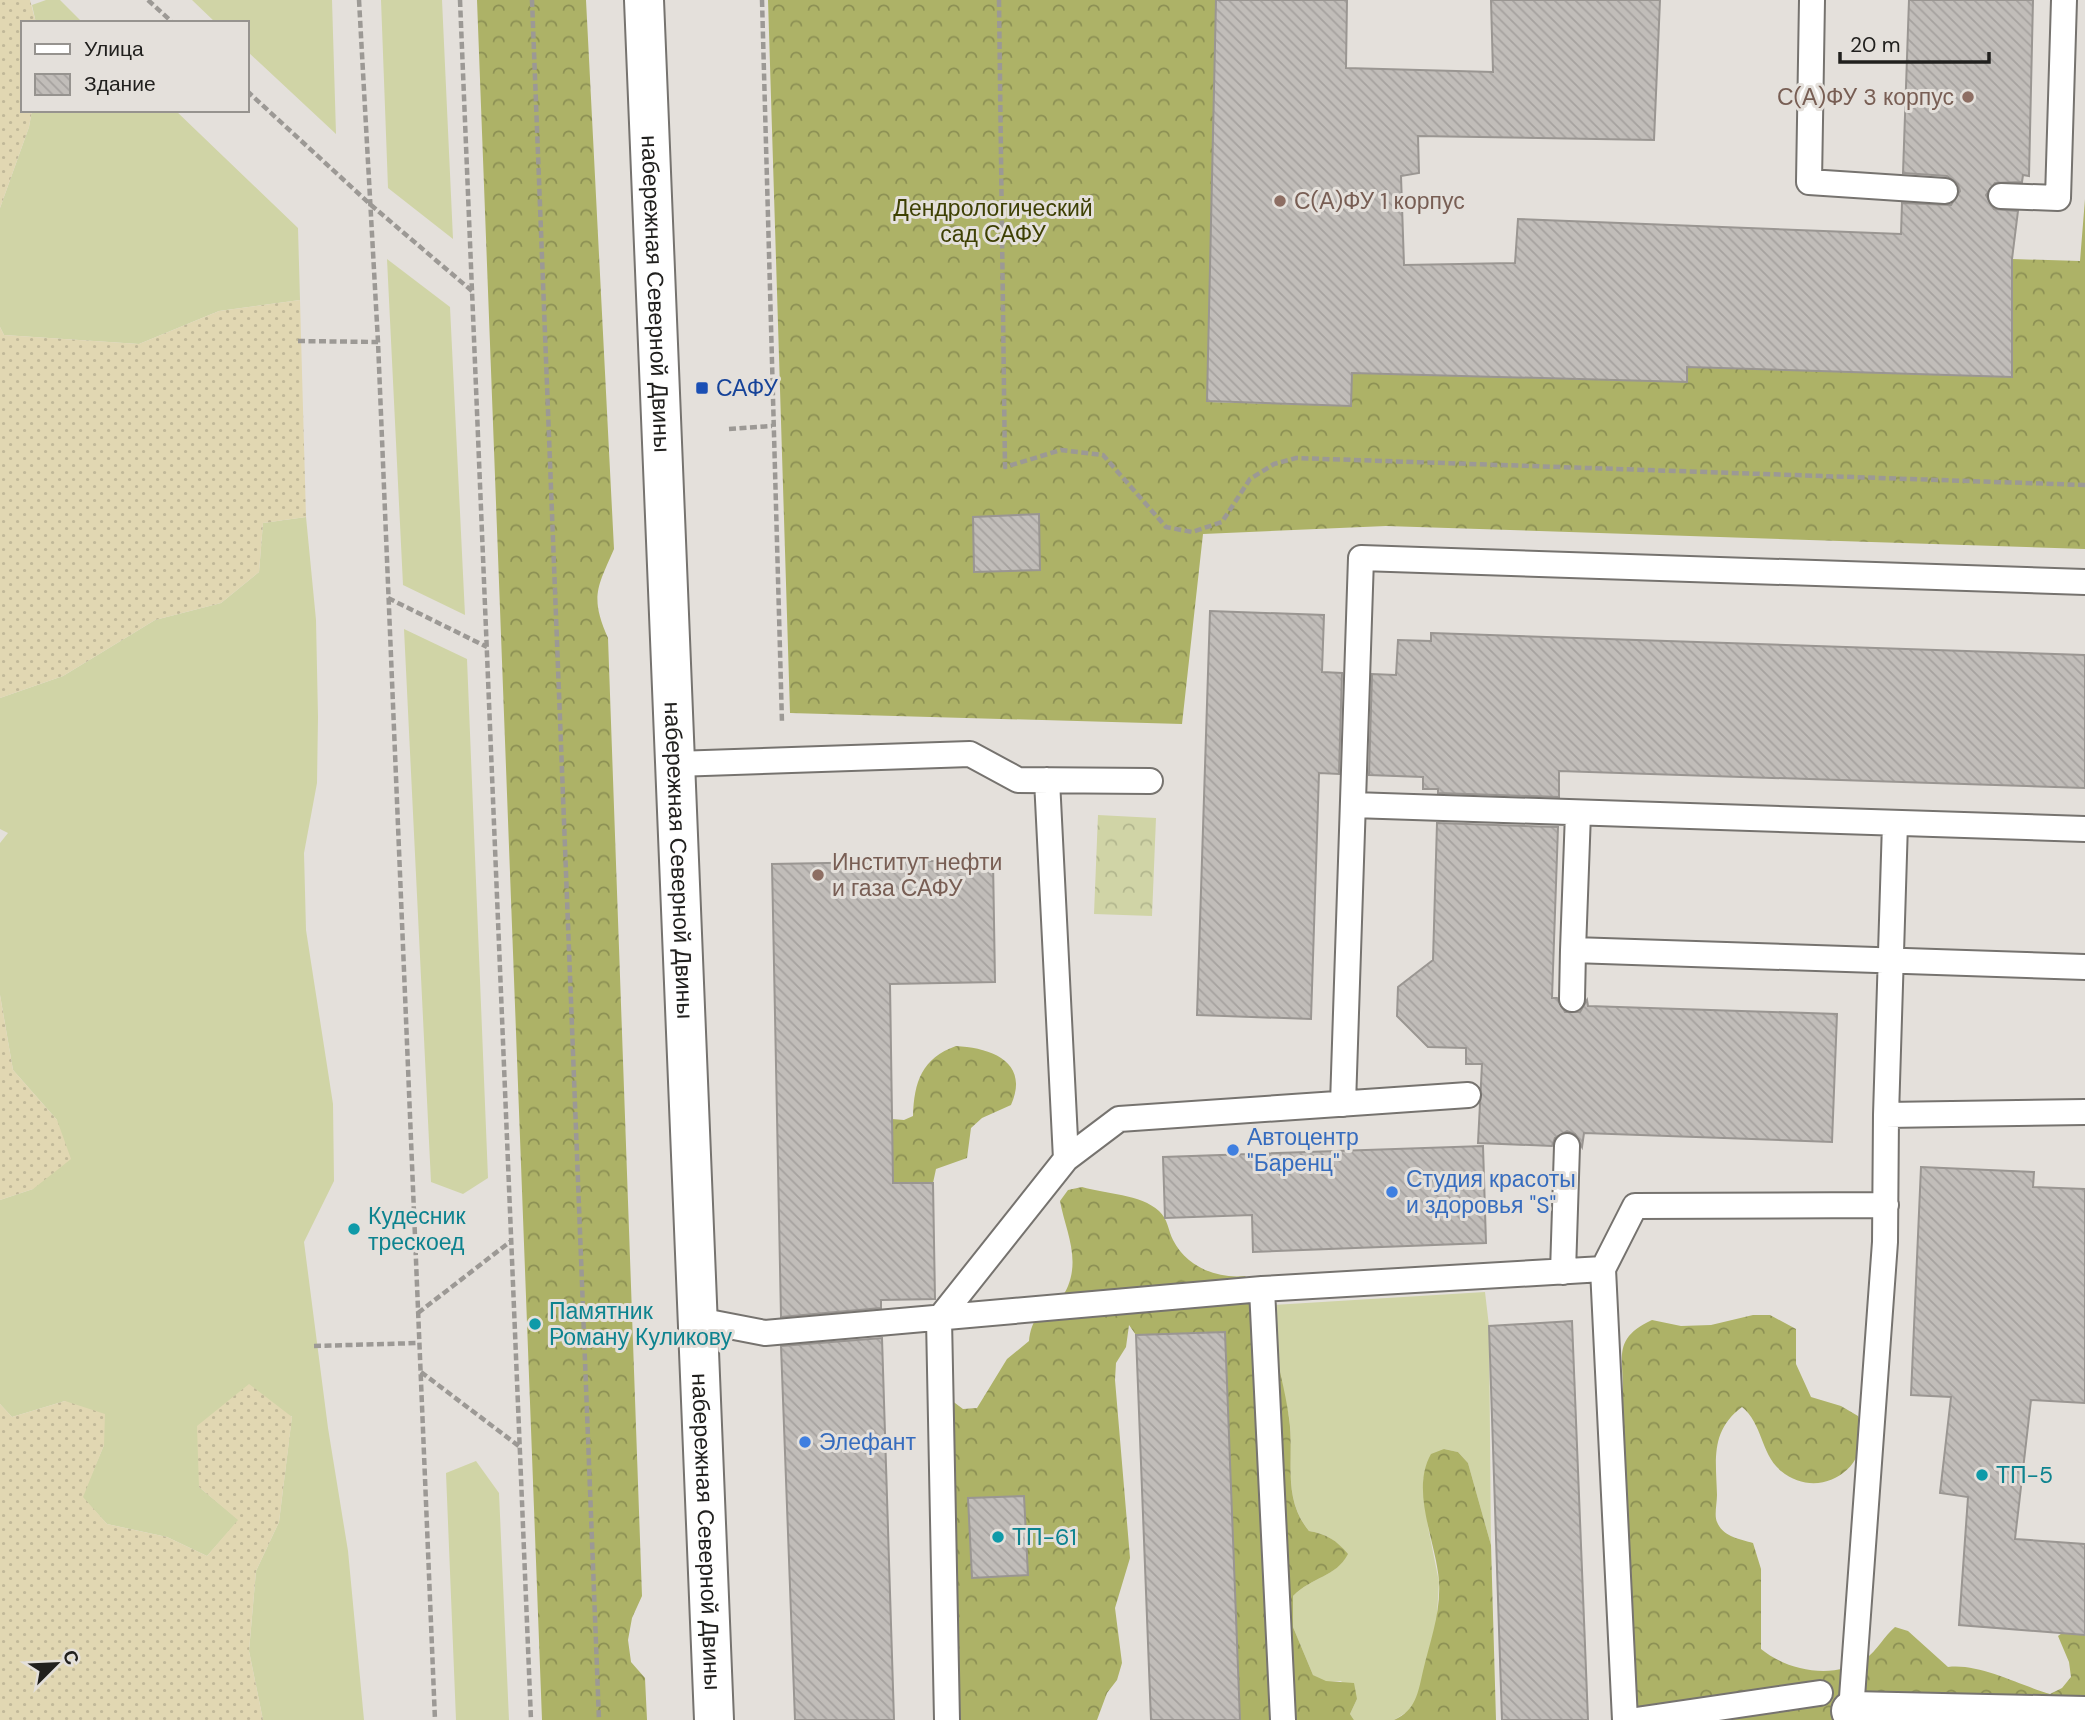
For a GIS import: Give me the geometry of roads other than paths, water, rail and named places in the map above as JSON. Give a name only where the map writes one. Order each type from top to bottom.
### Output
[{"type":"main road","name":"набережная Северной Двины","points":[[644,0],[714,1720]]},
{"type":"main road","points":[[1836,1702],[2085,1716]]},
{"type":"lane","points":[[1812,0],[1809,182],[1945,191]]},
{"type":"lane","points":[[2001,196],[2058,198],[2064,0]]},
{"type":"lane","points":[[1343,1104],[1361,558],[2085,582]]},
{"type":"lane","points":[[675,764],[970,754],[1018,780],[1150,780]]},
{"type":"lane","points":[[1046,780],[1066,1158]]},
{"type":"lane","points":[[1353,805],[2085,829]]},
{"type":"lane","points":[[1572,999],[1578,813]]},
{"type":"lane","points":[[1636,1720],[1836,1702],[1886,1205],[1886,1115],[1895,823]]},
{"type":"lane","points":[[1573,950],[2085,967]]},
{"type":"lane","points":[[947,1720],[939,1319],[1066,1158],[1119,1119],[1468,1095]]},
{"type":"lane","points":[[1886,1115],[2085,1112]]},
{"type":"lane","points":[[1563,1272],[1567,1146]]},
{"type":"lane","points":[[1625,1720],[1603,1269],[1635,1206],[1886,1205]]},
{"type":"lane","points":[[698,1320],[765,1333],[1262,1289],[1603,1269]]},
{"type":"lane","points":[[1262,1289],[1283,1720]]},
{"type":"place","name":"С(А)ФУ 3 корпус","points":[[1968,97]]},
{"type":"place","name":"С(А)ФУ 1 корпус","points":[[1280,201]]},
{"type":"place","name":"САФУ","points":[[702,388]]},
{"type":"place","name":"Институт нефти и газа САФУ","points":[[818,875]]},
{"type":"place","name":"Автоцентр \"Баренц\"","points":[[1233,1150]]},
{"type":"place","name":"Студия красоты и здоровья \"S\"","points":[[1392,1192]]},
{"type":"place","name":"Кудесник трескоед","points":[[354,1229]]},
{"type":"place","name":"Памятник Роману Куликову","points":[[535,1324]]},
{"type":"place","name":"Элефант","points":[[805,1442]]},
{"type":"place","name":"ТП-5","points":[[1982,1475]]},
{"type":"place","name":"ТП-61","points":[[998,1537]]},
{"type":"park label","name":"Дендрологический сад САФУ","points":[[993,221]]}]
